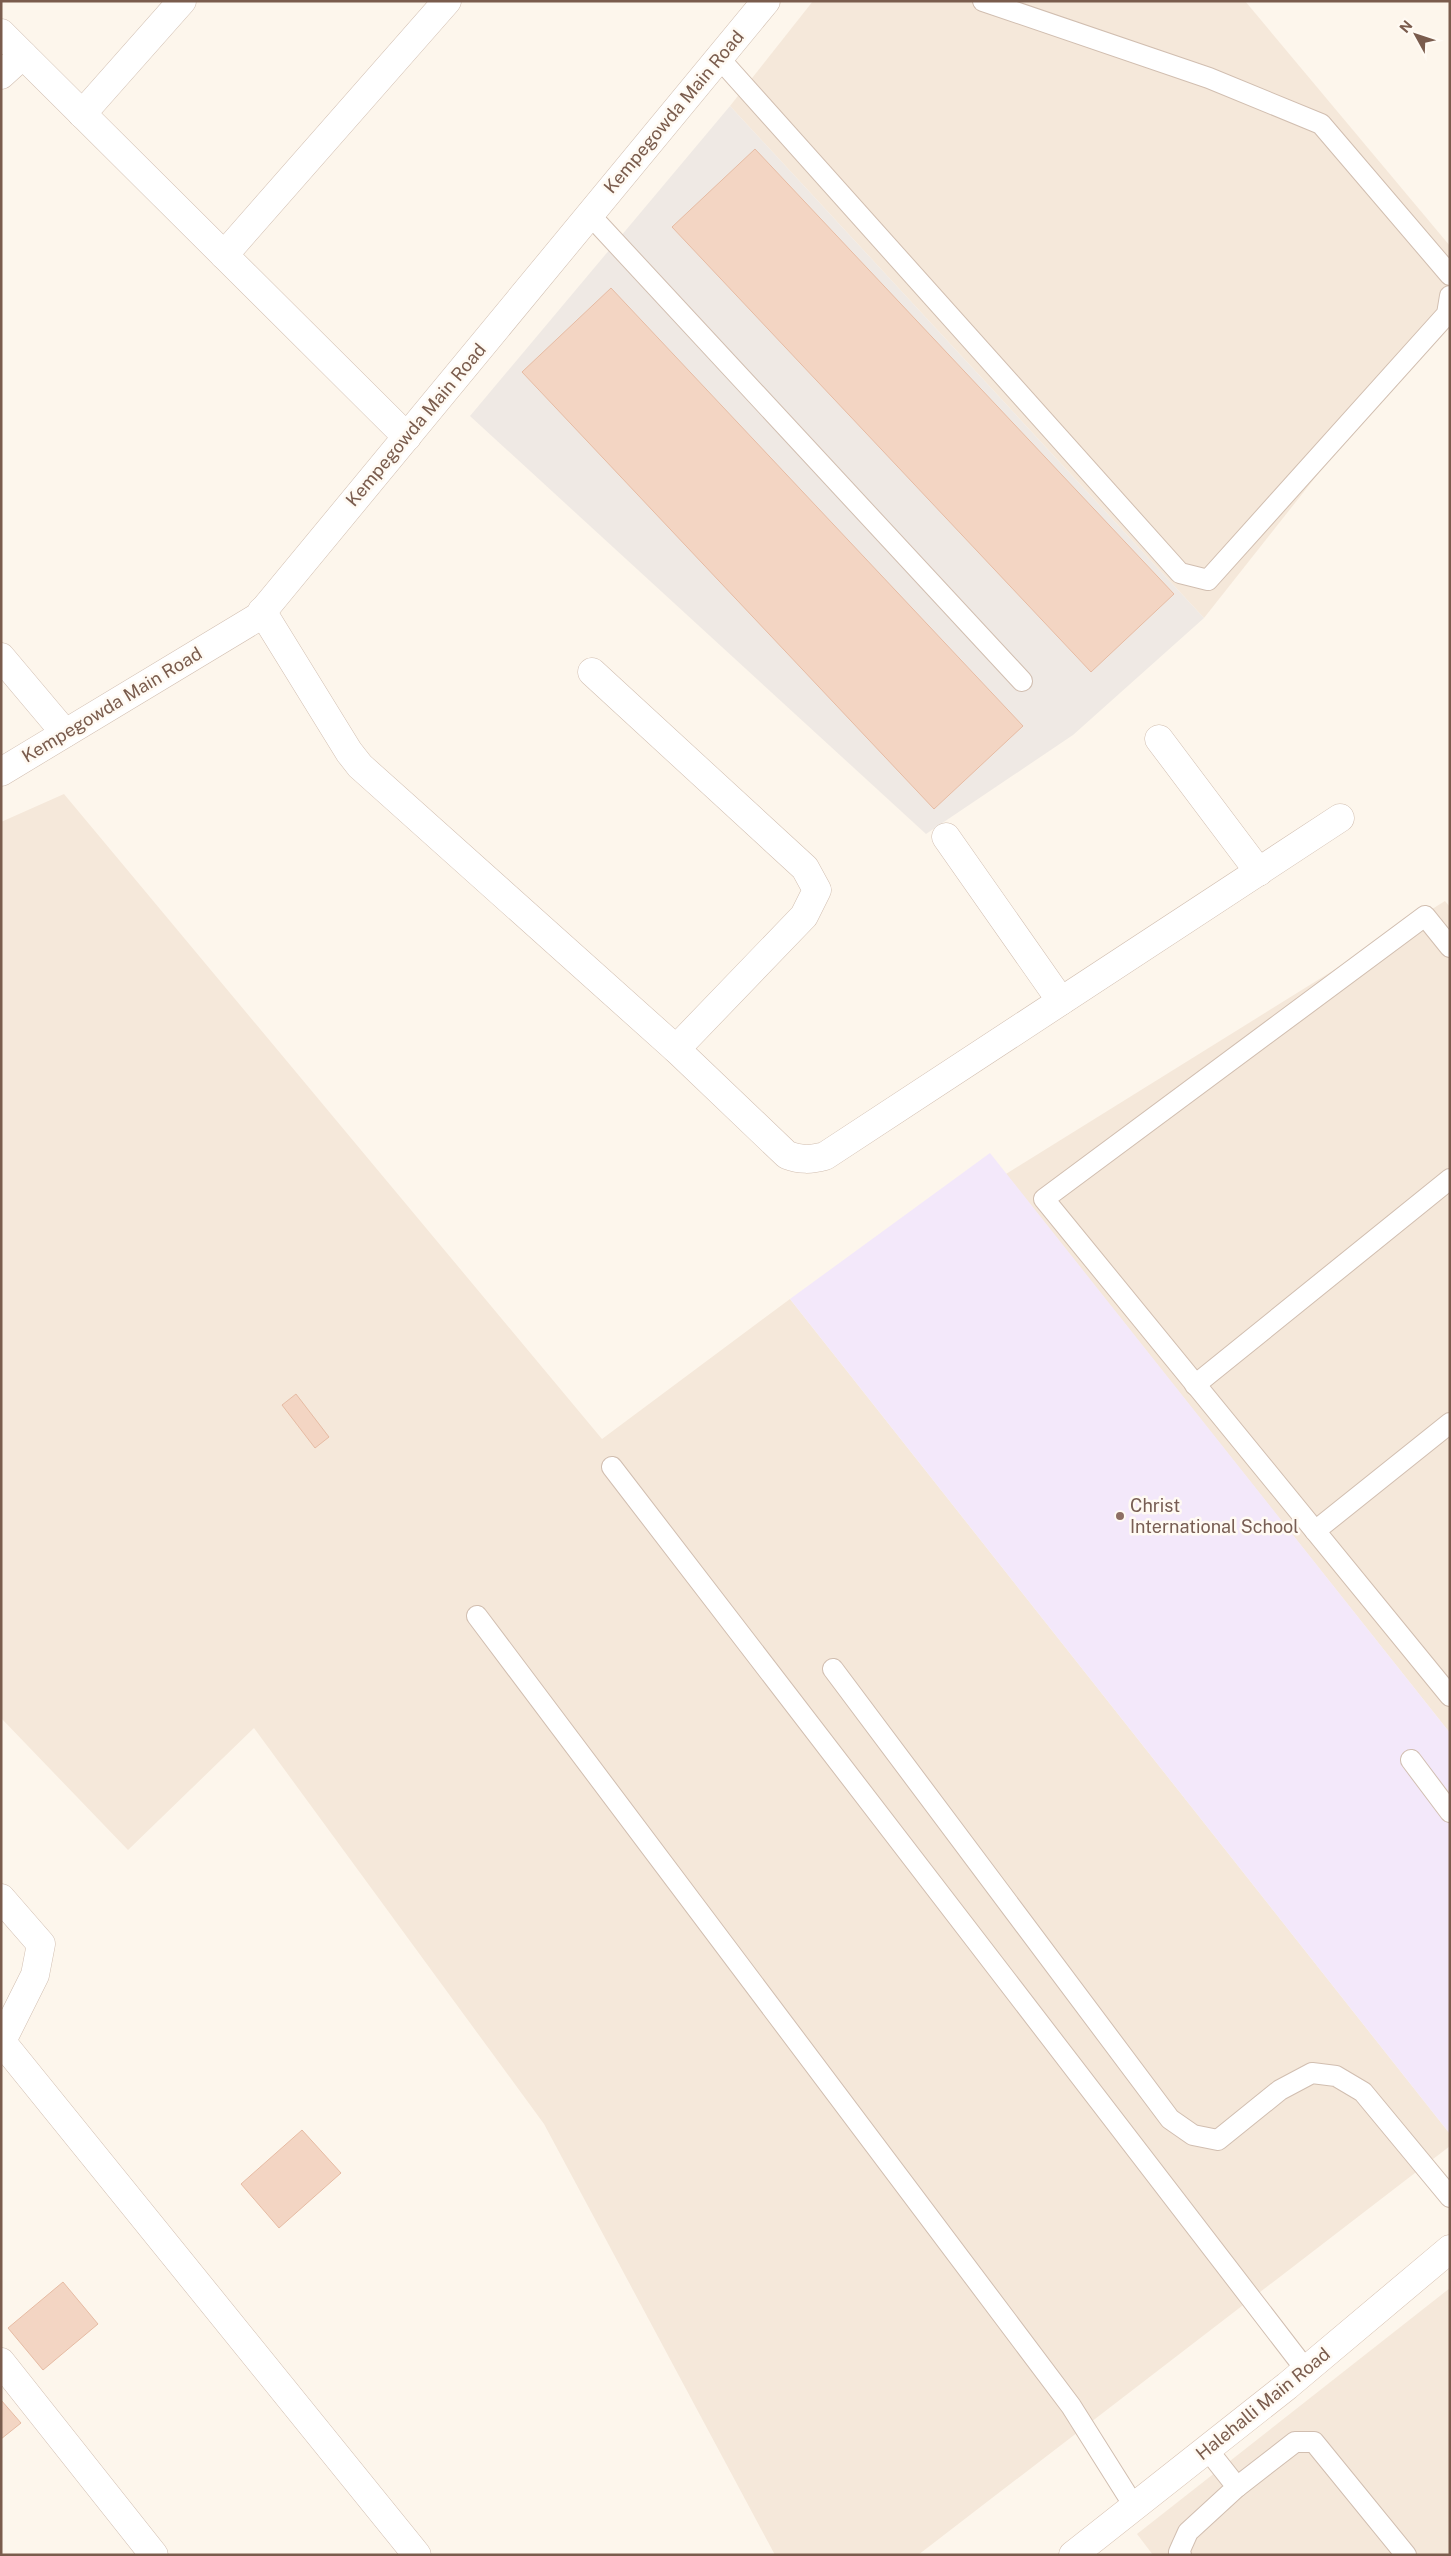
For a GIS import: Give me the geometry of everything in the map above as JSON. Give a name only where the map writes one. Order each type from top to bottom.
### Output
[{"type":"street","points":[[82,114],[182,1]]},
{"type":"street","points":[[224,255],[447,1]]},
{"type":"street","name":"Kempegowda Main Road","points":[[1,772],[258,617],[766,1]]},
{"type":"street","points":[[1,33],[407,436]]},
{"type":"street","points":[[1,75],[23,55]]},
{"type":"street","points":[[262,611],[349,752],[360,766],[676,1049],[787,1155],[799,1160],[812,1160],[825,1156],[1340,818]]},
{"type":"street","points":[[1,657],[65,733]]},
{"type":"street","points":[[592,672],[805,868],[817,890],[804,916],[676,1049]]},
{"type":"street","points":[[1159,739],[1259,872]]},
{"type":"street","points":[[946,837],[1061,1001]]},
{"type":"street","points":[[1,1898],[41,1944],[35,1975],[2,2042],[417,2555]]},
{"type":"street","name":"Halehalli Main Road","points":[[1073,2555],[1306,2370],[1450,2249]]},
{"type":"street","points":[[1,2362],[154,2555]]},
{"type":"lane","points":[[983,1],[1209,78],[1321,124],[1450,275]]},
{"type":"lane","points":[[720,58],[1180,573],[1208,580],[1446,314],[1450,296]]},
{"type":"lane","points":[[590,214],[1022,682]]},
{"type":"lane","points":[[1450,947],[1425,916],[1044,1199],[1315,1532],[1443,1674],[1450,1696]]},
{"type":"lane","points":[[1195,1385],[1450,1179]]},
{"type":"lane","points":[[1315,1532],[1450,1423]]},
{"type":"lane","points":[[612,1467],[1306,2370]]},
{"type":"lane","points":[[477,1616],[1072,2406],[1134,2506]]},
{"type":"lane","points":[[833,1669],[1170,2119],[1194,2134],[1218,2140],[1280,2090],[1312,2073],[1336,2076],[1363,2092],[1450,2197]]},
{"type":"lane","points":[[1411,1760],[1450,1812]]},
{"type":"lane","points":[[1181,2555],[1179,2552],[1188,2532],[1237,2487],[1295,2442],[1314,2442],[1406,2555]]},
{"type":"lane","points":[[1207,2449],[1237,2487]]},
{"type":"shaded area","points":[[813,1],[1245,1],[1450,246],[1450,307],[1204,618],[730,106]]},
{"type":"shaded area","points":[[730,106],[1204,618],[1073,735],[926,834],[470,416]]},
{"type":"shaded area","points":[[64,794],[602,1439],[790,1299],[1450,2134],[1450,2146],[918,2555],[775,2555],[544,2124],[254,1728],[128,1850],[1,1718],[1,822]]},
{"type":"shaded area","points":[[1445,901],[1450,907],[1450,1733],[1006,1174]]},
{"type":"shaded area","name":"Christ International School","points":[[990,1153],[1450,1733],[1450,2134],[790,1299]]},
{"type":"shaded area","points":[[1450,2288],[1450,2555],[1153,2555],[1137,2534]]},
{"type":"building","points":[[755,149],[1174,594],[1091,672],[672,227]]},
{"type":"building","points":[[611,288],[1023,726],[934,809],[522,372]]},
{"type":"building","points":[[296,1394],[329,1437],[315,1448],[282,1405]]},
{"type":"building","points":[[302,2130],[341,2173],[279,2228],[241,2184]]},
{"type":"building","points":[[63,2282],[98,2324],[43,2370],[8,2328]]},
{"type":"building","points":[[1,2400],[21,2423],[1,2439]]},
{"type":"place","name":"Christ International School","points":[[1120,1516]]}]
